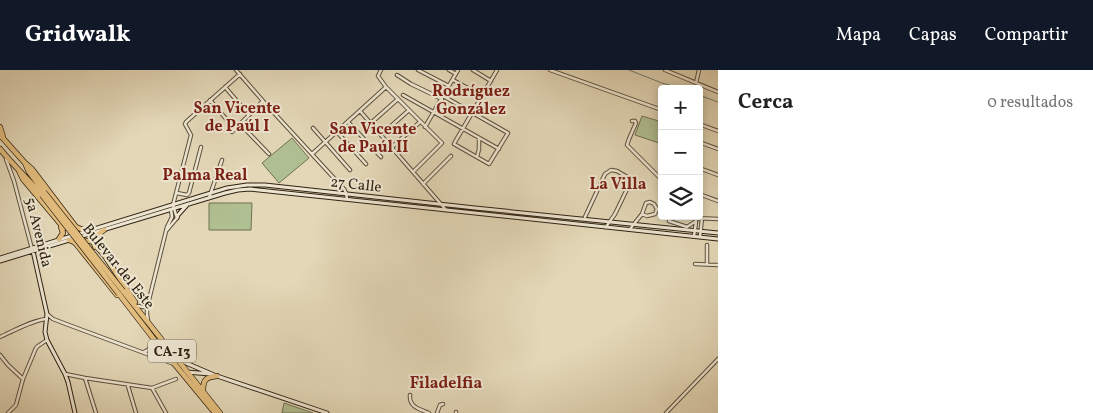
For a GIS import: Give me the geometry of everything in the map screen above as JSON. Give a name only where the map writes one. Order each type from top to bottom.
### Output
[{"type":"highway","points":[[0,127],[4,140]]},
{"type":"highway","name":"Bulevar del Este","points":[[0,135],[25,162],[29,172],[43,193],[121,292],[175,355],[201,393]]},
{"type":"highway","name":"Bulevar del Este","points":[[1,150],[19,171],[43,193]]},
{"type":"highway","points":[[25,162],[71,221],[86,232]]},
{"type":"highway","points":[[19,171],[23,179],[64,228],[69,228],[71,221]]},
{"type":"highway","points":[[53,215],[63,231],[59,239]]},
{"type":"highway","points":[[104,230],[96,239],[97,245],[152,327]]},
{"type":"highway","points":[[69,240],[75,243],[144,326]]},
{"type":"highway","points":[[84,254],[83,244],[87,241],[92,241],[113,270]]},
{"type":"highway","name":"Bulevar del Este","points":[[121,292],[153,338],[217,413]]},
{"type":"highway","points":[[201,393],[203,382],[215,375]]},
{"type":"street","points":[[236,70],[344,189],[347,199]]},
{"type":"street","points":[[381,70],[378,76],[386,87],[442,143],[413,172]]},
{"type":"street","points":[[418,70],[449,86]]},
{"type":"street","points":[[449,70],[456,74]]},
{"type":"street","points":[[425,127],[458,70]]},
{"type":"street","points":[[397,74],[411,84],[472,113],[508,133],[489,164],[454,144],[463,129],[472,113],[482,96],[491,80],[497,70]]},
{"type":"street","points":[[550,70],[658,109]]},
{"type":"street","points":[[666,70],[681,74],[696,83],[717,90]]},
{"type":"street","points":[[696,83],[699,70]]},
{"type":"street","points":[[476,71],[491,80]]},
{"type":"street","points":[[148,320],[146,312],[166,231],[172,217],[172,207],[191,134],[185,124],[240,74]]},
{"type":"street","points":[[452,80],[482,96]]},
{"type":"street","points":[[224,87],[249,115]]},
{"type":"street","points":[[312,154],[386,87]]},
{"type":"street","points":[[403,95],[499,149]]},
{"type":"street","points":[[371,123],[398,99]]},
{"type":"street","points":[[210,100],[233,127]]},
{"type":"street","points":[[232,132],[263,101]]},
{"type":"street","points":[[381,135],[409,110]]},
{"type":"street","points":[[360,111],[446,210]]},
{"type":"street","points":[[348,122],[381,158]]},
{"type":"street","points":[[392,147],[420,122]]},
{"type":"street","points":[[240,124],[269,154]]},
{"type":"street","points":[[703,125],[718,131]]},
{"type":"street","points":[[635,127],[627,145],[658,176]]},
{"type":"street","points":[[312,128],[350,170]]},
{"type":"street","points":[[337,132],[366,164]]},
{"type":"street","points":[[476,157],[479,149],[479,138]]},
{"type":"street","points":[[703,143],[718,149]]},
{"type":"street","points":[[177,192],[187,195],[189,193],[201,146]]},
{"type":"street","name":"5a Avenida","points":[[6,156],[48,314]]},
{"type":"street","points":[[423,184],[451,156]]},
{"type":"street","points":[[209,198],[222,160]]},
{"type":"street","points":[[703,169],[718,175]]},
{"type":"street","points":[[585,217],[605,174],[611,170],[617,172],[630,180],[629,187],[615,214],[612,223],[613,228]]},
{"type":"street","points":[[14,181],[19,171]]},
{"type":"street","points":[[240,190],[242,185]]},
{"type":"street","name":"27 Calle","points":[[0,260],[104,230],[210,193],[242,185],[347,199],[718,238]]},
{"type":"street","name":"27 Calle","points":[[32,250],[59,239],[172,207],[253,187],[296,188],[718,234]]},
{"type":"street","points":[[703,195],[718,201]]},
{"type":"street","points":[[630,229],[642,214],[647,202],[656,206],[655,214],[647,216],[642,214]]},
{"type":"street","points":[[166,231],[188,204]]},
{"type":"street","points":[[172,207],[177,218]]},
{"type":"street","points":[[538,220],[540,215]]},
{"type":"street","points":[[703,218],[718,219]]},
{"type":"street","points":[[669,221],[687,227],[695,220]]},
{"type":"street","points":[[694,236],[696,220]]},
{"type":"street","points":[[700,237],[702,220]]},
{"type":"street","points":[[606,227],[612,223]]},
{"type":"street","points":[[707,264],[708,245]]},
{"type":"street","points":[[695,264],[718,264]]},
{"type":"street","points":[[138,306],[144,307],[148,304]]},
{"type":"street","points":[[75,413],[65,374],[47,340],[45,332],[48,314],[62,323],[175,364]]},
{"type":"street","points":[[0,337],[36,321],[47,319]]},
{"type":"street","points":[[144,352],[152,346],[153,338]]},
{"type":"street","points":[[8,413],[16,404],[22,379],[38,346],[47,340]]},
{"type":"street","points":[[0,354],[22,379]]},
{"type":"street","points":[[175,355],[186,363],[215,375],[327,413]]},
{"type":"street","points":[[666,413],[718,359]]},
{"type":"street","points":[[181,372],[215,375]]},
{"type":"street","points":[[65,374],[152,388],[176,379]]},
{"type":"street","points":[[85,378],[96,413]]},
{"type":"street","points":[[128,385],[136,413]]},
{"type":"street","points":[[152,388],[166,413]]},
{"type":"street","points":[[410,395],[413,406],[429,413]]},
{"type":"street","points":[[437,413],[440,405],[443,404]]},
{"type":"green space","points":[[642,116],[658,121],[658,143],[635,135]]},
{"type":"green space","points":[[292,138],[309,158],[279,183],[262,163]]},
{"type":"green space","points":[[209,203],[252,203],[251,230],[209,230]]},
{"type":"green space","points":[[284,403],[313,413],[282,413]]},
{"type":"waterway","points":[[629,70],[669,85]]},
{"type":"waterway","points":[[703,96],[718,102]]},
{"type":"district","name":"Rodríguez González","points":[[471,99]]},
{"type":"district","name":"San Vicente de Paúl I","points":[[237,116]]},
{"type":"district","name":"San Vicente de Paúl II","points":[[373,137]]},
{"type":"district","name":"Palma Real","points":[[205,174]]},
{"type":"district","name":"La Villa","points":[[618,183]]},
{"type":"district","name":"Filadelfia","points":[[446,382]]}]
